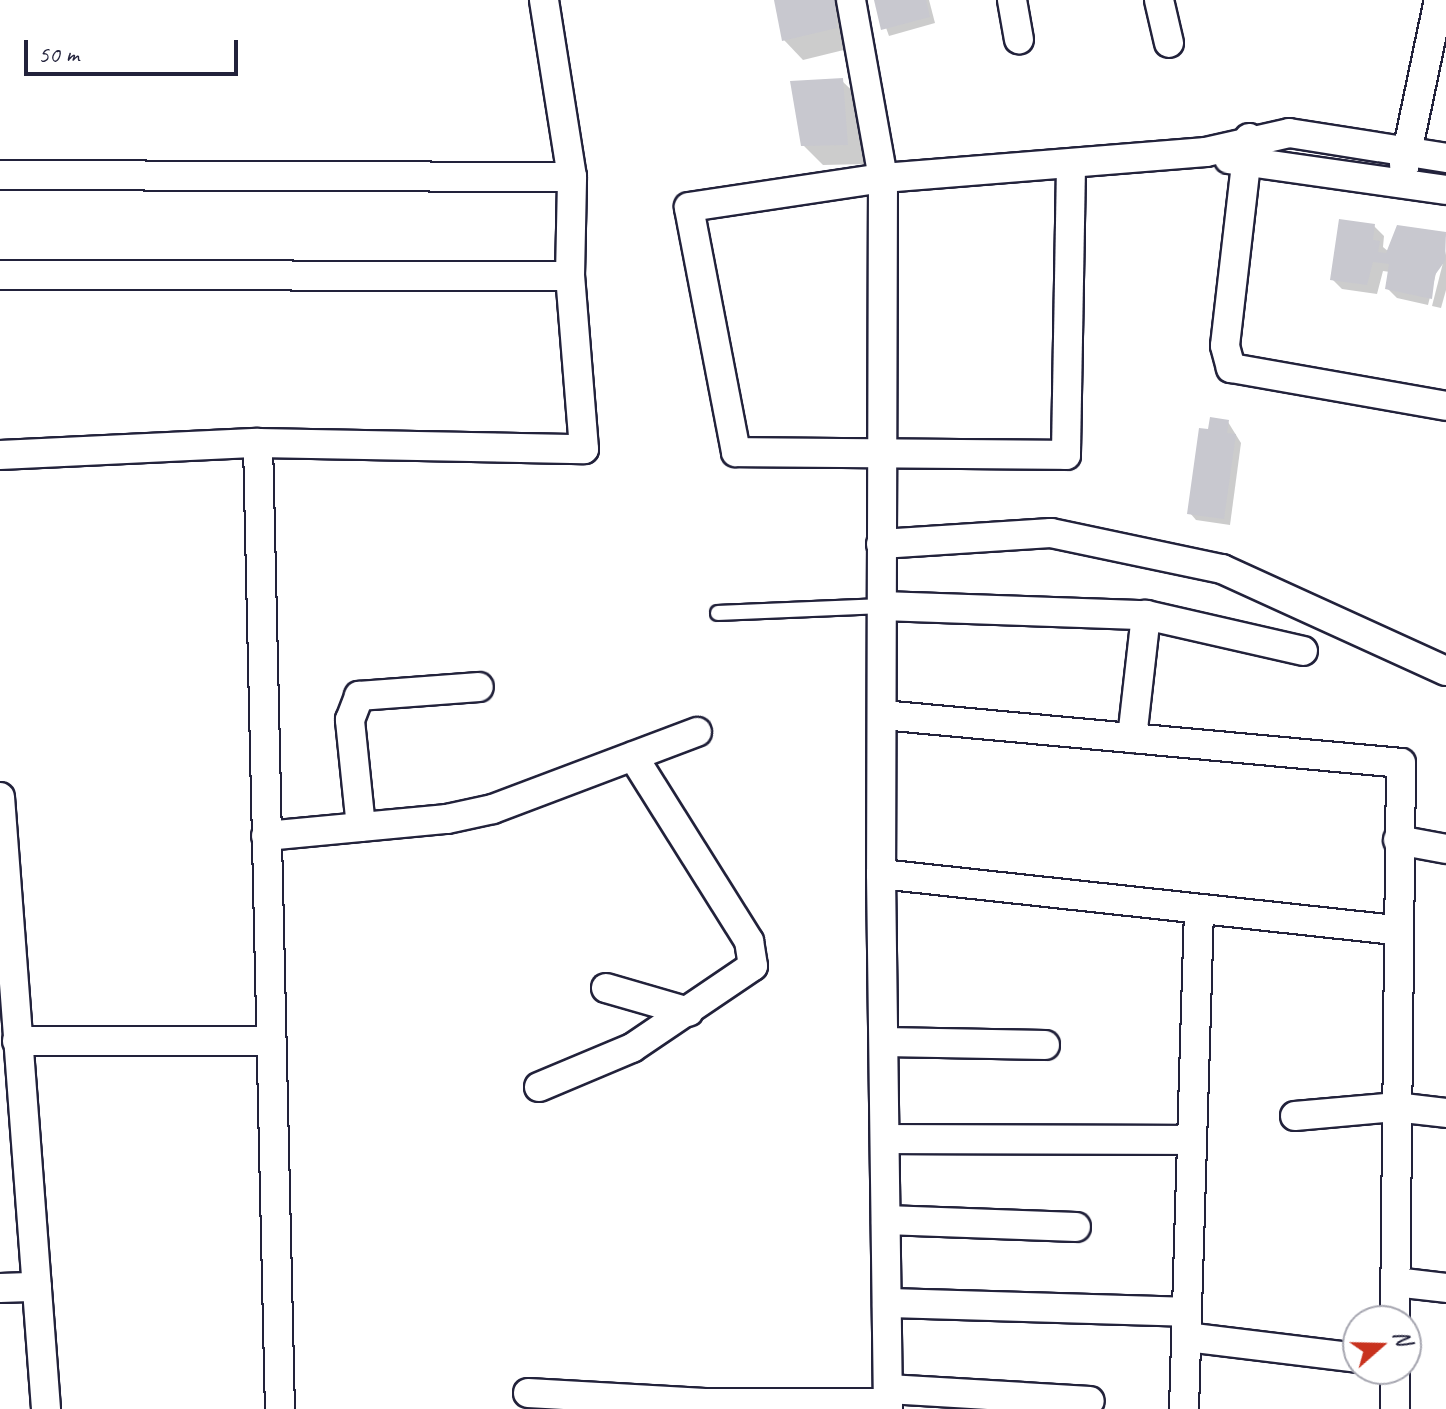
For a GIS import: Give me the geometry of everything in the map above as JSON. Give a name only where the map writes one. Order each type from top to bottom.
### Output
[{"type":"street","points":[[0,455],[258,443],[584,449],[570,276],[572,177],[544,0]]},
{"type":"street","points":[[851,0],[883,178],[881,874],[888,1400]]},
{"type":"street","points":[[1012,0],[1019,39]]},
{"type":"street","points":[[1159,0],[1169,43]]},
{"type":"street","points":[[1400,183],[1439,0]]},
{"type":"street","points":[[1247,151],[1289,133],[1446,158]]},
{"type":"street","points":[[1247,151],[1225,346],[1231,368],[1446,406]]},
{"type":"street","points":[[1071,166],[1066,455],[736,452],[689,207],[883,178],[1247,151],[1446,190]]},
{"type":"street","points":[[0,175],[572,177]]},
{"type":"street","points":[[0,275],[570,276]]},
{"type":"street","points":[[258,443],[280,1409]]},
{"type":"street","points":[[881,544],[1051,533],[1222,569],[1446,671]]},
{"type":"street","points":[[882,606],[1146,615],[1303,651]]},
{"type":"street","points":[[1132,738],[1146,615]]},
{"type":"street","points":[[361,827],[350,720],[359,696],[479,687]]},
{"type":"street","points":[[882,715],[1401,763],[1395,930],[1395,1305]]},
{"type":"street","points":[[266,836],[447,819],[493,809],[697,732]]},
{"type":"street","points":[[539,1087],[620,1055],[744,977],[753,966],[754,951],[633,756]]},
{"type":"street","points":[[0,797],[17,1041],[12,1120],[37,1287],[46,1409]]},
{"type":"street","points":[[1398,840],[1446,849]]},
{"type":"street","points":[[881,874],[1395,930]]},
{"type":"street","points":[[1184,1409],[1199,909]]},
{"type":"street","points":[[606,988],[689,1012]]},
{"type":"street","points":[[17,1041],[271,1041]]},
{"type":"street","points":[[885,1042],[1045,1045]]},
{"type":"street","points":[[1295,1116],[1395,1107],[1446,1113]]},
{"type":"street","points":[[886,1139],[1192,1140]]},
{"type":"street","points":[[886,1220],[1076,1227]]},
{"type":"street","points":[[1395,1282],[1446,1288]]},
{"type":"street","points":[[0,1288],[37,1287]]},
{"type":"street","points":[[887,1303],[1187,1324],[1342,1355]]},
{"type":"street","points":[[1395,1385],[1395,1409]]},
{"type":"street","points":[[528,1393],[705,1403],[1090,1401]]},
{"type":"lane","points":[[718,613],[882,606]]},
{"type":"building","points":[[774,0],[835,0],[837,28],[782,41]]},
{"type":"building","points":[[874,0],[926,0],[930,17],[881,30]]},
{"type":"building","points":[[843,78],[848,145],[801,146],[790,81]]},
{"type":"building","points":[[1339,219],[1375,224],[1373,240],[1380,241],[1378,252],[1386,253],[1397,225],[1446,232],[1445,261],[1435,275],[1432,299],[1385,289],[1389,264],[1373,262],[1367,285],[1330,280]]},
{"type":"building","points":[[1210,417],[1229,420],[1227,433],[1236,434],[1224,519],[1187,514],[1199,428],[1208,429]]}]
